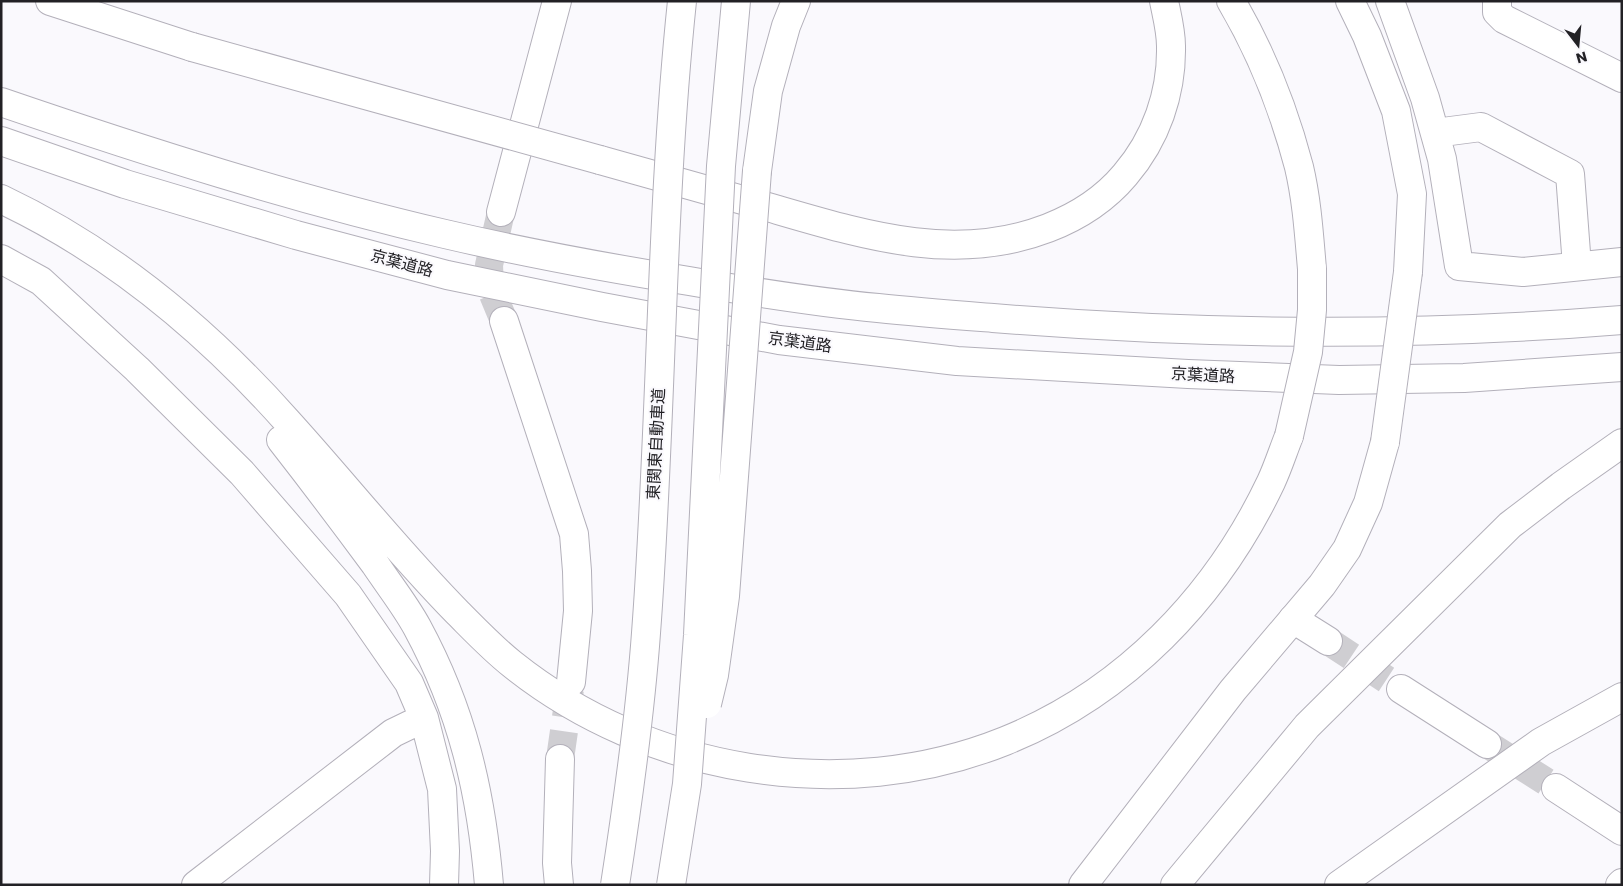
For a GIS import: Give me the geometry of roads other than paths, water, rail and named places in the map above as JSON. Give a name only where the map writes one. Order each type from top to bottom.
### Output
[{"type":"main road","points":[[50,1],[192,47],[842,228],[884,238],[930,244],[972,245],[1003,241],[1038,232],[1069,220],[1094,205],[1121,180],[1136,162],[1149,141],[1160,116],[1168,88],[1171,46],[1164,1]]},
{"type":"main road","points":[[501,212],[557,1]]},
{"type":"main road","name":"東関東自動車道","points":[[615,885],[630,789],[646,633],[670,151],[682,1]]},
{"type":"main road","points":[[671,885],[687,784],[698,635],[721,166],[736,1]]},
{"type":"main road","points":[[687,784],[714,675],[725,596],[757,171],[768,91],[786,26],[796,1]]},
{"type":"main road","points":[[1,200],[74,238],[135,280],[238,370],[286,419],[441,596],[510,663],[544,688],[615,727],[661,745],[714,762],[763,771],[812,775],[897,769],[940,762],[982,750],[1025,733],[1068,711],[1106,686],[1139,660],[1172,628],[1200,596],[1254,518],[1274,478],[1289,436],[1308,352],[1312,310],[1312,270],[1308,216],[1299,168],[1287,128],[1264,67],[1231,1]]},
{"type":"main road","points":[[1082,885],[1233,690],[1322,585],[1347,549],[1368,503],[1385,442],[1408,272],[1412,194],[1396,111],[1367,36],[1350,1]]},
{"type":"main road","points":[[1390,1],[1426,98],[1442,159],[1459,266],[1523,272],[1622,262]]},
{"type":"main road","points":[[1497,1],[1497,12],[1504,20],[1622,78]]},
{"type":"main road","points":[[1,102],[133,147],[307,198],[446,234],[607,268],[875,308],[1035,321],[1202,330],[1456,330],[1622,320]]},
{"type":"main road","points":[[1435,133],[1481,127],[1570,174],[1577,266]]},
{"type":"main road","name":"京葉道路","points":[[1,142],[126,184],[296,235],[447,275],[602,307],[779,340],[957,361],[1188,374],[1339,380],[1464,378],[1622,367]]},
{"type":"main road","points":[[74,238],[133,286],[180,328],[230,380],[331,503],[416,625],[436,664],[465,743],[476,786],[484,835],[489,885]]},
{"type":"main road","points":[[1,259],[41,281],[137,369],[242,473],[348,595],[409,683],[424,718],[442,789],[445,850],[444,885]]},
{"type":"main road","points":[[504,321],[574,534],[578,571],[578,612],[571,682]]},
{"type":"main road","points":[[1175,885],[1307,726],[1510,525],[1622,443]]},
{"type":"main road","points":[[1293,619],[1328,641]]},
{"type":"main road","points":[[1401,688],[1487,744]]},
{"type":"main road","points":[[1339,885],[1542,742],[1622,697]]},
{"type":"main road","points":[[196,885],[393,733],[424,718]]},
{"type":"main road","points":[[559,885],[557,862],[560,759]]},
{"type":"main road","points":[[1556,788],[1622,831]]},
{"type":"tunnel","points":[[501,212],[489,265],[490,287],[504,321]]},
{"type":"tunnel","points":[[1328,641],[1401,689]]},
{"type":"tunnel","points":[[560,759],[571,682]]},
{"type":"tunnel","points":[[1487,744],[1556,788]]}]
